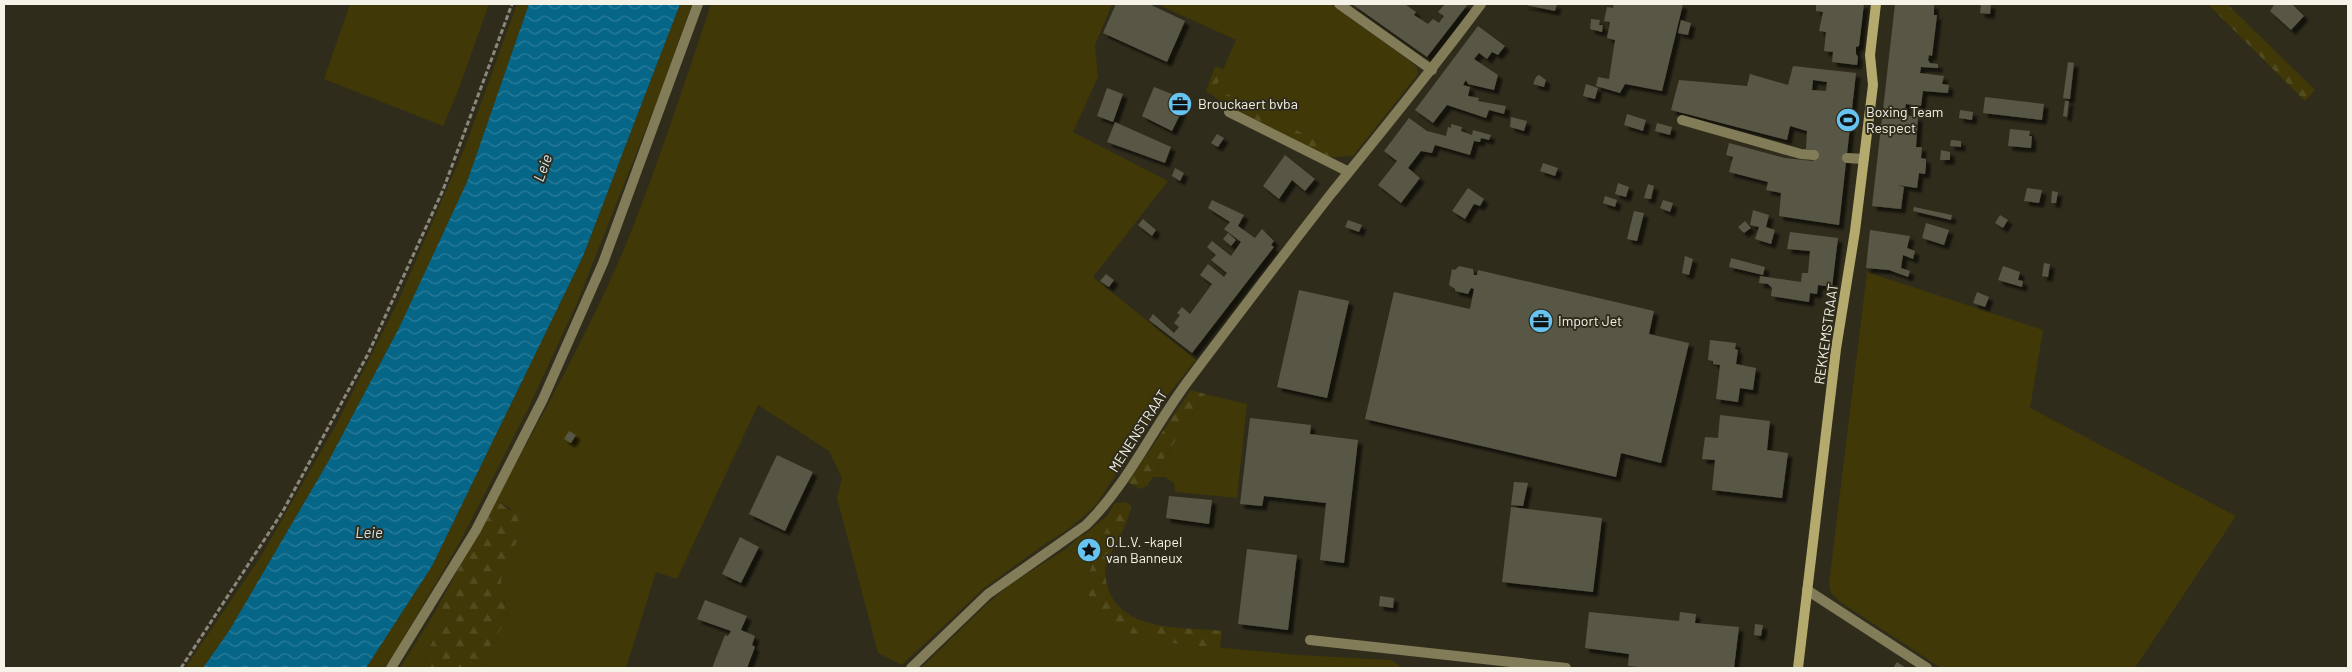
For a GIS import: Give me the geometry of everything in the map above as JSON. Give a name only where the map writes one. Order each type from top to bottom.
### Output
[{"type":"street","points":[[391,668],[476,530],[543,399],[603,263],[698,4]]},
{"type":"street","points":[[1340,4],[1432,70]]},
{"type":"street","name":"MENENSTRAAT","points":[[911,668],[988,594],[1086,525],[1098,513],[1117,488],[1181,390],[1350,172],[1432,70],[1481,4]]},
{"type":"street","name":"REKKEMSTRAAT","points":[[1798,668],[1836,349],[1856,231],[1873,85],[1870,55],[1876,4]]},
{"type":"street","points":[[1229,112],[1350,172]]},
{"type":"street","points":[[1682,120],[1802,154],[1814,155]]},
{"type":"street","points":[[1847,158],[1864,159]]},
{"type":"street","points":[[1807,590],[1927,668]]},
{"type":"street","points":[[1310,640],[1566,668]]},
{"type":"path","points":[[181,668],[283,511],[368,354],[442,190],[512,4]]},
{"type":"green space","points":[[350,4],[489,4],[458,91],[443,126],[324,79]]},
{"type":"green space","points":[[517,4],[529,4],[467,182],[399,328],[328,462],[229,631],[203,668],[185,668],[260,558],[336,425],[397,304],[465,147]]},
{"type":"green space","points":[[680,4],[692,4],[661,91],[577,303],[528,409],[460,542],[394,654],[384,668],[366,668],[432,566],[583,256]]},
{"type":"green space","points":[[711,4],[1112,4],[1095,45],[1098,77],[1073,132],[1168,181],[1093,277],[1196,360],[1167,396],[1096,505],[1070,528],[983,589],[902,665],[878,653],[837,498],[842,478],[829,451],[758,405],[677,579],[656,572],[626,668],[486,668],[484,656],[508,617],[501,589],[501,580],[521,531],[510,508],[496,500],[580,343],[625,247],[659,156]]},
{"type":"green space","points":[[1157,4],[1330,4],[1410,61],[1417,68],[1418,74],[1353,156],[1335,157],[1337,153],[1333,149],[1215,88],[1236,40]]},
{"type":"green space","points":[[2208,4],[2227,4],[2315,90],[2305,101]]},
{"type":"green space","points":[[1215,66],[1223,69],[1216,88],[1333,149],[1337,153],[1335,157],[1330,157],[1225,104],[1206,91]]},
{"type":"green space","points":[[1867,272],[2043,330],[2030,408],[2236,516],[2135,668],[1941,668],[1842,603],[1831,593],[1829,583]]},
{"type":"green space","points":[[1191,390],[1205,394],[1147,486],[1140,489],[1128,482]]},
{"type":"green space","points":[[1205,394],[1247,404],[1237,498],[1175,492],[1174,483],[1165,477],[1153,477]]},
{"type":"green space","points":[[496,500],[518,516],[521,531],[501,580],[501,589],[508,617],[484,656],[486,668],[424,668],[425,659],[445,612],[435,612]]},
{"type":"green space","points":[[1125,502],[1131,505],[1130,512],[1105,568],[1109,591],[1117,604],[1128,614],[1142,621],[1174,627],[1222,631],[1220,648],[1161,642],[1117,630],[1097,614],[1089,595],[1087,578],[1101,540],[1119,503]]},
{"type":"green space","points":[[1115,503],[1119,503],[1098,546],[1088,540],[1089,537],[1084,535],[1107,516]]},
{"type":"green space","points":[[1080,536],[1090,537],[1078,554],[1066,549]]},
{"type":"green space","points":[[1066,549],[1092,561],[1087,578],[1117,630],[1161,642],[1298,655],[1391,660],[1403,668],[921,668],[988,603],[1012,583]]},
{"type":"green space","points":[[435,612],[445,612],[425,659],[424,668],[400,668]]},
{"type":"water","name":"Leie","points":[[529,4],[680,4],[583,256],[432,566],[366,668],[203,668],[229,631],[328,462],[399,328],[467,182]]},
{"type":"building","points":[[1116,4],[1149,4],[1185,21],[1167,62],[1103,33]]},
{"type":"building","points":[[1352,4],[1405,4],[1416,12],[1414,15],[1428,24],[1433,19],[1439,23],[1444,16],[1438,12],[1445,4],[1468,4],[1427,57]]},
{"type":"building","points":[[1521,4],[1557,4],[1555,11]]},
{"type":"building","points":[[1614,4],[1683,4],[1662,91],[1625,84],[1620,93],[1596,86],[1598,77],[1609,79],[1615,40],[1607,38],[1610,22],[1604,21],[1607,7],[1613,8]]},
{"type":"building","points":[[1816,4],[1864,4],[1859,46],[1856,47],[1857,65],[1832,62],[1833,52],[1824,51],[1826,32],[1819,31],[1823,12],[1816,11]]},
{"type":"building","points":[[1895,4],[1934,4],[1934,15],[1937,15],[1932,56],[1929,55],[1928,60],[1930,63],[1938,64],[1938,68],[1921,67],[1920,73],[1944,76],[1942,84],[1949,85],[1948,93],[1923,91],[1921,106],[1906,104],[1904,115],[1918,117],[1916,147],[1922,147],[1921,158],[1926,159],[1926,166],[1925,174],[1919,173],[1917,188],[1897,185],[1904,187],[1901,209],[1872,206]]},
{"type":"building","points":[[1981,4],[1991,4],[1990,14],[1980,13]]},
{"type":"building","points":[[2273,4],[2292,4],[2304,16],[2291,30],[2270,11]]},
{"type":"building","points":[[1591,19],[1600,20],[1599,25],[1603,25],[1602,32],[1590,29]]},
{"type":"building","points":[[1681,20],[1691,23],[1688,35],[1678,33]]},
{"type":"building","points":[[1478,26],[1505,46],[1498,55],[1492,52],[1487,59],[1479,53],[1474,59],[1498,75],[1494,90],[1468,84],[1466,80],[1463,85],[1470,87],[1468,96],[1479,98],[1478,101],[1506,106],[1504,114],[1489,110],[1486,118],[1447,105],[1433,123],[1415,110]]},
{"type":"building","points":[[2068,62],[2074,63],[2070,99],[2063,98]]},
{"type":"building","points":[[1793,66],[1856,73],[1839,225],[1779,216],[1781,193],[1766,190],[1768,182],[1729,172],[1733,157],[1726,155],[1729,143],[1785,158],[1813,161],[1814,150],[1806,149],[1807,131],[1790,126],[1787,140],[1671,110],[1679,80],[1747,86],[1750,74],[1788,85]],"holes":[[[1813,80],[1827,82],[1826,91],[1812,90]]]},
{"type":"building","points":[[1539,75],[1546,80],[1544,87],[1533,84]]},
{"type":"building","points":[[1586,84],[1598,88],[1595,99],[1583,96]]},
{"type":"building","points":[[1154,87],[1187,100],[1172,131],[1142,116]]},
{"type":"building","points":[[1107,88],[1123,94],[1113,122],[1097,116]]},
{"type":"building","points":[[1985,97],[2044,104],[2042,120],[1983,113]]},
{"type":"building","points":[[2065,101],[2069,101],[2067,117],[2063,116]]},
{"type":"building","points":[[1960,110],[1973,112],[1972,120],[1959,118]]},
{"type":"building","points":[[1627,114],[1646,120],[1643,131],[1624,125]]},
{"type":"building","points":[[1511,117],[1527,121],[1524,131],[1510,127]]},
{"type":"building","points":[[1409,118],[1427,131],[1446,136],[1448,127],[1451,128],[1451,124],[1462,127],[1461,131],[1472,135],[1473,130],[1491,135],[1489,140],[1481,138],[1480,142],[1474,141],[1470,155],[1435,145],[1432,153],[1421,151],[1408,168],[1420,178],[1401,203],[1378,185],[1397,161],[1384,151]]},
{"type":"building","points":[[1115,122],[1171,147],[1165,163],[1107,142]]},
{"type":"building","points":[[1657,123],[1672,127],[1670,135],[1655,131]]},
{"type":"building","points":[[2010,129],[2030,131],[2029,136],[2032,136],[2031,148],[2008,146]]},
{"type":"building","points":[[1217,134],[1224,138],[1218,147],[1211,143]]},
{"type":"building","points":[[1951,140],[1961,141],[1961,147],[1950,146]]},
{"type":"building","points":[[1941,150],[1950,152],[1950,160],[1940,160]]},
{"type":"building","points":[[1285,155],[1315,179],[1305,191],[1292,180],[1279,199],[1263,186]]},
{"type":"building","points":[[1543,163],[1558,168],[1555,176],[1540,171]]},
{"type":"building","points":[[1175,168],[1184,173],[1180,181],[1172,176]]},
{"type":"building","points":[[1618,183],[1629,187],[1626,197],[1615,194]]},
{"type":"building","points":[[1648,184],[1654,186],[1651,199],[1644,198]]},
{"type":"building","points":[[1468,188],[1484,199],[1480,206],[1474,204],[1465,219],[1452,211]]},
{"type":"building","points":[[2027,188],[2042,190],[2039,203],[2024,201]]},
{"type":"building","points":[[2052,191],[2058,192],[2056,203],[2051,203]]},
{"type":"building","points":[[1605,196],[1617,200],[1615,207],[1603,203]]},
{"type":"building","points":[[1212,200],[1244,215],[1238,226],[1255,238],[1262,229],[1274,241],[1271,245],[1274,247],[1192,353],[1149,320],[1153,314],[1174,333],[1179,327],[1174,323],[1180,315],[1177,313],[1182,307],[1190,314],[1212,284],[1200,275],[1208,264],[1224,277],[1227,273],[1211,260],[1216,255],[1207,247],[1212,241],[1231,256],[1241,242],[1224,229],[1230,222],[1208,208]]},
{"type":"building","points":[[1663,200],[1673,203],[1670,212],[1660,208]]},
{"type":"building","points":[[1914,207],[1952,215],[1951,220],[1913,211]]},
{"type":"building","points":[[1753,210],[1769,215],[1766,227],[1775,230],[1771,244],[1755,239],[1759,227],[1750,225]]},
{"type":"building","points":[[1634,211],[1644,213],[1637,241],[1627,239]]},
{"type":"building","points":[[2000,215],[2008,220],[2003,228],[1995,223]]},
{"type":"building","points":[[1143,219],[1156,230],[1152,236],[1138,225]]},
{"type":"building","points":[[1348,220],[1362,225],[1359,232],[1345,227]]},
{"type":"building","points":[[1745,221],[1751,228],[1744,233],[1738,227]]},
{"type":"building","points":[[1926,223],[1949,230],[1944,245],[1922,238]]},
{"type":"building","points":[[1870,230],[1910,236],[1907,248],[1915,251],[1913,259],[1903,255],[1901,268],[1910,271],[1908,277],[1889,270],[1866,268]]},
{"type":"building","points":[[1790,232],[1838,238],[1832,287],[1818,285],[1817,294],[1810,293],[1809,302],[1771,296],[1772,288],[1768,284],[1759,283],[1760,276],[1801,282],[1802,273],[1808,273],[1810,251],[1787,249]]},
{"type":"building","points":[[1228,233],[1236,240],[1231,246],[1223,239]]},
{"type":"building","points":[[1685,256],[1693,259],[1689,275],[1682,273]]},
{"type":"building","points":[[1731,258],[1765,267],[1763,275],[1729,267]]},
{"type":"building","points":[[2044,263],[2050,264],[2048,277],[2042,276]]},
{"type":"building","points":[[1459,266],[1473,269],[1474,275],[1477,275],[1478,270],[1654,311],[1649,334],[1689,343],[1661,463],[1621,453],[1616,477],[1365,419],[1394,292],[1470,309],[1474,289],[1471,288],[1468,294],[1455,291],[1449,285],[1452,269],[1455,270]]},
{"type":"building","points":[[2003,266],[2020,272],[2018,280],[2023,281],[2022,287],[1998,280]]},
{"type":"building","points":[[1106,274],[1114,280],[1109,287],[1100,281]]},
{"type":"building","points":[[1299,290],[1349,301],[1327,398],[1277,387]]},
{"type":"building","points":[[1977,292],[1989,297],[1985,307],[1973,303]]},
{"type":"building","points":[[1710,340],[1736,343],[1735,349],[1738,350],[1736,364],[1756,368],[1753,390],[1740,388],[1738,402],[1716,399],[1720,365],[1713,364],[1713,361],[1708,360]]},
{"type":"building","points":[[1720,415],[1770,421],[1767,450],[1788,453],[1782,498],[1712,490],[1715,460],[1702,459],[1705,437],[1718,438]]},
{"type":"building","points":[[1250,418],[1311,425],[1310,434],[1358,440],[1344,563],[1320,560],[1326,503],[1264,496],[1262,506],[1240,504]]},
{"type":"building","points":[[569,431],[576,435],[571,443],[564,439]]},
{"type":"building","points":[[777,455],[813,472],[785,531],[749,514]]},
{"type":"building","points":[[1514,482],[1528,483],[1523,506],[1511,505]]},
{"type":"building","points":[[1169,496],[1212,500],[1209,524],[1166,518]]},
{"type":"building","points":[[1511,507],[1602,518],[1593,592],[1502,582]]},
{"type":"building","points":[[740,537],[759,547],[741,583],[722,574]]},
{"type":"building","points":[[1247,549],[1297,555],[1288,630],[1238,624]]},
{"type":"building","points":[[1380,596],[1394,598],[1393,608],[1379,606]]},
{"type":"building","points":[[705,600],[747,616],[741,630],[755,636],[752,645],[755,647],[747,668],[712,668],[725,635],[728,636],[731,631],[697,619]]},
{"type":"building","points":[[1589,612],[1679,621],[1680,612],[1696,614],[1695,623],[1739,627],[1734,668],[1649,668],[1628,666],[1629,654],[1585,648]]},
{"type":"building","points":[[1755,624],[1763,625],[1761,636],[1754,635]]},
{"type":"building","points":[[1897,662],[1906,668],[1893,668]]},
{"type":"place","name":"Brouckaert bvba","points":[[1180,104]]},
{"type":"place","name":"Boxing Team Respect","points":[[1848,120]]},
{"type":"place","name":"Import Jet","points":[[1541,321]]},
{"type":"place","name":"O.L.V. -kapel van Banneux","points":[[1089,550]]}]
